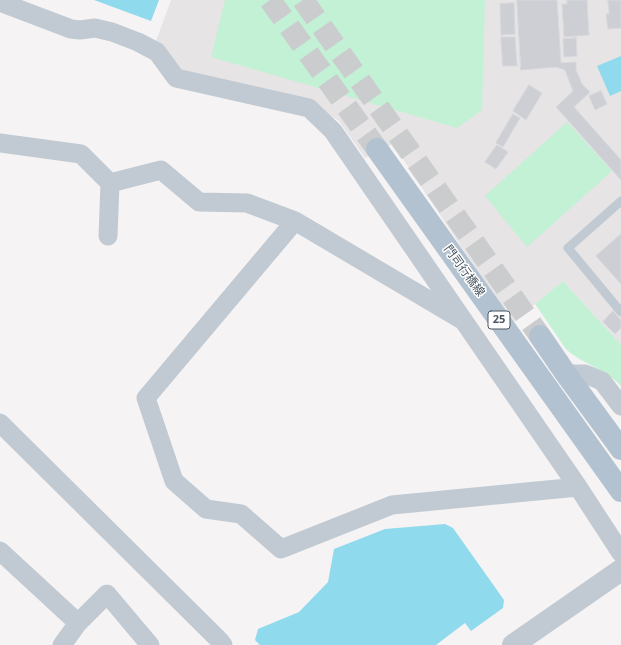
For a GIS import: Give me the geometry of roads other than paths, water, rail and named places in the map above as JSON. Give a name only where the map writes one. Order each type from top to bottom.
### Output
[{"type":"main road","name":"門司行橋線","points":[[377,149],[621,491]]},
{"type":"main road","points":[[540,336],[621,449]]},
{"type":"street","points":[[0,2],[71,29],[80,30],[95,28],[112,32],[138,42],[157,52],[176,78],[309,108],[314,112],[333,131],[578,487],[621,553]]},
{"type":"street","points":[[0,143],[81,154],[110,183],[108,236]]},
{"type":"street","points":[[110,183],[162,170],[198,202],[247,203],[295,221],[464,321]]},
{"type":"street","points":[[295,221],[146,398],[174,481],[206,509],[241,514],[281,549],[392,505],[578,487]]},
{"type":"street","points":[[566,374],[585,374],[602,381],[621,406]]},
{"type":"street","points":[[0,424],[223,645]]},
{"type":"street","points":[[0,551],[78,623]]},
{"type":"street","points":[[514,645],[621,570]]},
{"type":"street","points":[[62,645],[78,623],[108,594],[150,645]]},
{"type":"lane","points":[[621,201],[568,248],[621,312]]},
{"type":"water","points":[[94,0],[159,0],[151,21]]},
{"type":"water","points":[[621,56],[621,91],[610,96],[597,66]]},
{"type":"water","points":[[445,524],[453,528],[504,600],[503,608],[471,631],[465,623],[436,645],[260,645],[255,640],[258,629],[299,612],[328,582],[334,549],[385,529]]},
{"type":"tunnel","points":[[270,0],[377,149]]},
{"type":"tunnel","points":[[303,0],[540,336]]}]
